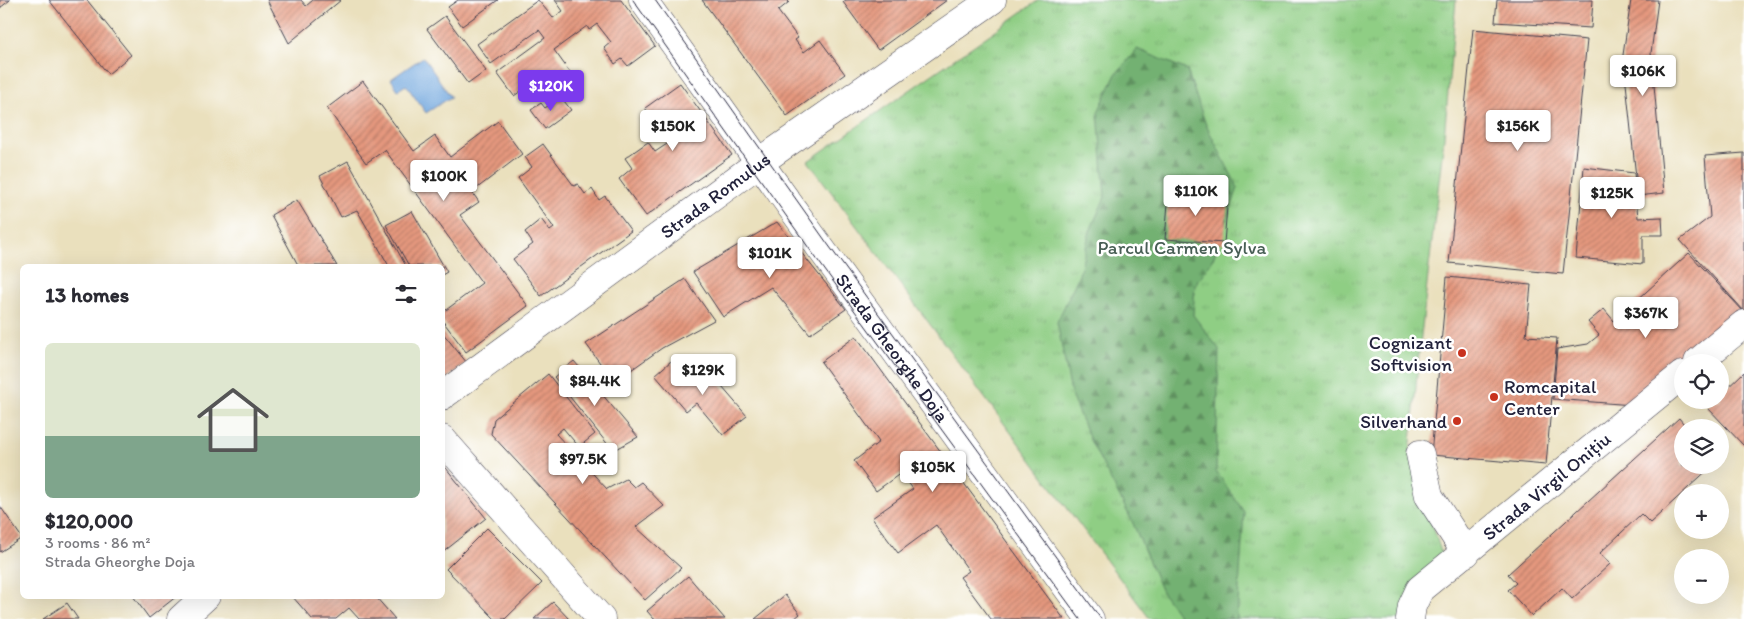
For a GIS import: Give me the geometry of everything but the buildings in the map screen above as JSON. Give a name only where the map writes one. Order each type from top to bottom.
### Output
[{"type":"street","name":"Strada Gheorghe Doja","points":[[643,0],[1090,619]]},
{"type":"street","name":"Strada Romulus","points":[[445,394],[760,163],[992,0]]},
{"type":"street","points":[[1708,354],[1744,324]]},
{"type":"street","name":"Strada Virgil Onițiu","points":[[1413,609],[1420,589],[1674,382]]},
{"type":"street","points":[[445,442],[601,619]]},
{"type":"street","points":[[1420,454],[1429,496],[1466,553]]},
{"type":"street","points":[[181,619],[203,599]]},
{"type":"green space","name":"Parcul Carmen Sylva","points":[[1039,0],[1456,0],[1444,138],[1419,353],[1410,454],[1443,558],[1405,619],[1150,619],[808,161]]},
{"type":"green space","points":[[1137,49],[1187,70],[1206,125],[1238,188],[1213,259],[1195,285],[1193,315],[1219,349],[1216,471],[1244,512],[1237,619],[1181,619],[1161,590],[1132,521],[1090,440],[1072,398],[1057,322],[1079,275],[1090,231],[1105,197],[1098,112],[1116,74]]},
{"type":"water","points":[[423,57],[451,97],[426,113],[406,85],[398,90],[391,79]]},
{"type":"tram line","points":[[633,0],[811,251],[1080,619]]},
{"type":"tram line","points":[[655,0],[827,243],[1101,619]]},
{"type":"place","name":"Cognizant Softvision","points":[[1462,353]]},
{"type":"place","name":"Romcapital Center","points":[[1494,397]]},
{"type":"place","name":"Silverhand","points":[[1457,421]]}]
